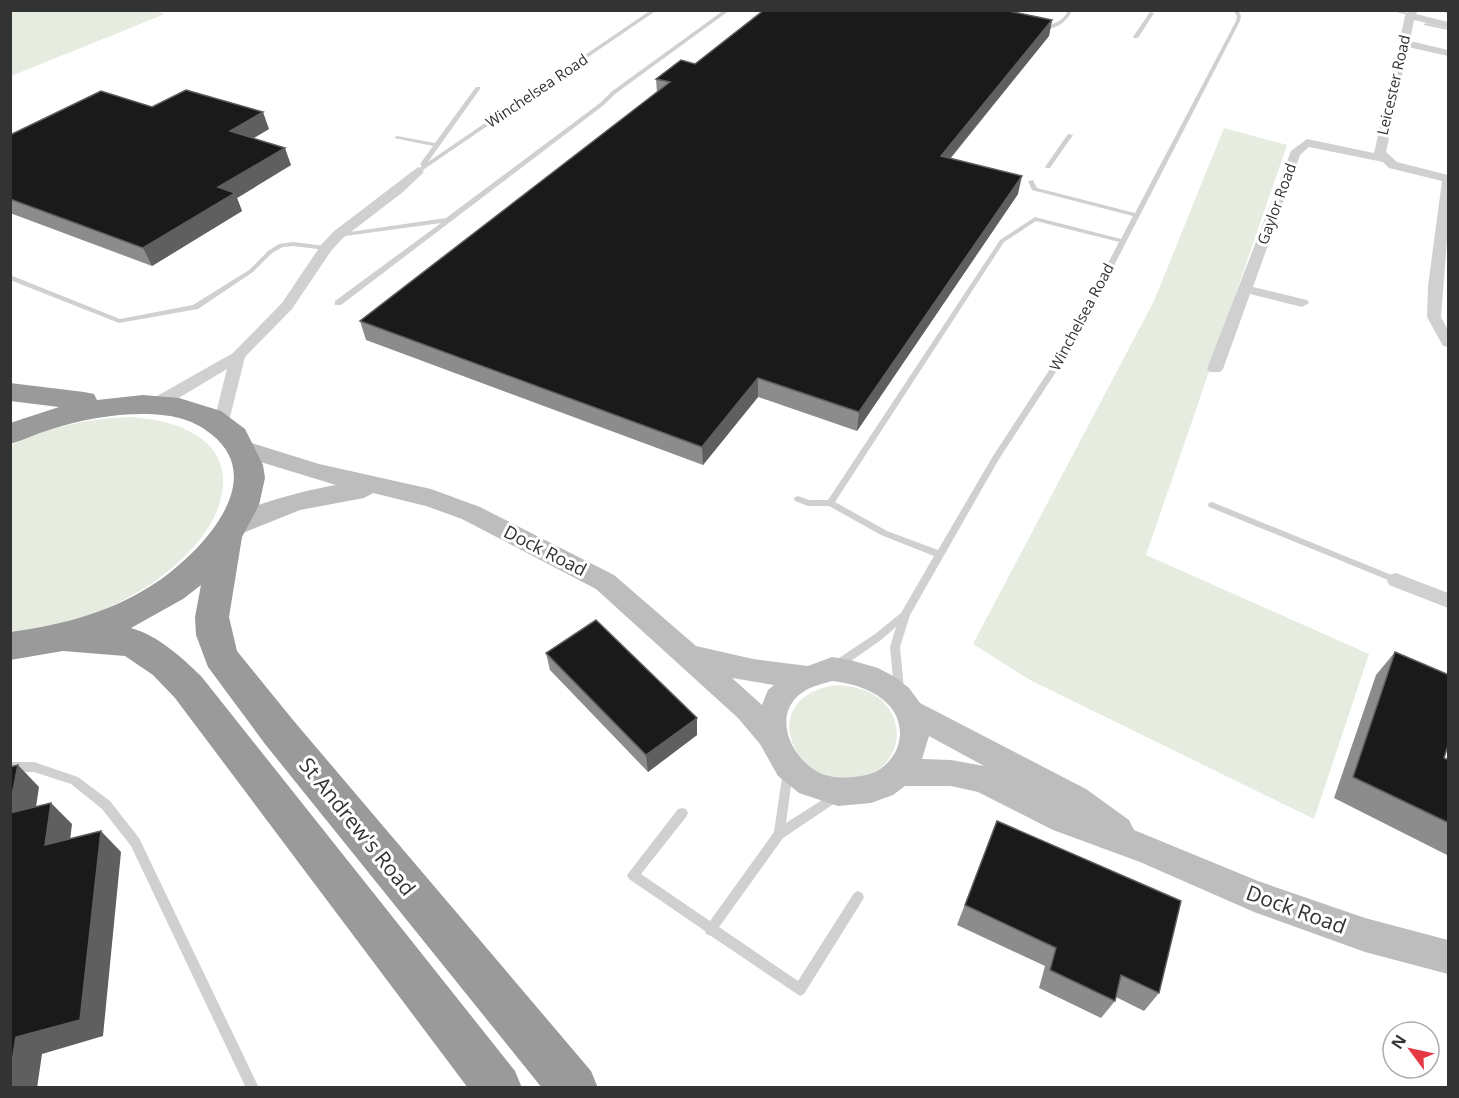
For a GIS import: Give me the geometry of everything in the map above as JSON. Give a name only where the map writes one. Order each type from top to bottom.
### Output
[{"type":"highway","points":[[10,392],[65,401],[146,404],[197,413],[221,425],[242,448],[248,466],[249,485],[244,506],[229,533],[202,565],[171,590],[133,612],[66,638],[44,643],[10,646]]},
{"type":"highway","points":[[10,434],[49,418],[79,410],[146,404]]},
{"type":"highway","name":"St Andrew's Road","points":[[229,533],[212,617],[214,635],[222,657],[279,732],[530,1038],[574,1088]]},
{"type":"highway","points":[[66,638],[132,642],[166,665],[188,687],[493,1083]]},
{"type":"street","points":[[1412,14],[1446,26]]},
{"type":"street","name":"Leicester Road","points":[[1385,159],[1380,153],[1380,146],[1412,14]]},
{"type":"street","points":[[1404,43],[1449,53]]},
{"type":"street","name":"Gaylor Road","points":[[1245,289],[1295,154],[1307,143],[1385,159]]},
{"type":"street","points":[[1385,159],[1399,167],[1448,179],[1435,286],[1434,316],[1449,343]]},
{"type":"street","points":[[146,404],[238,356],[287,306],[338,234],[399,189],[418,171]]},
{"type":"street","points":[[1215,369],[1245,289],[1302,303]]},
{"type":"street","points":[[221,425],[238,356]]},
{"type":"street","name":"Dock Road","points":[[242,448],[274,460],[376,487],[400,489],[471,513],[605,582],[748,709],[770,735],[777,753],[789,769],[813,785],[841,793],[874,789],[900,772],[951,773],[983,778],[1064,820],[1148,850],[1254,896],[1354,931],[1449,957]]},
{"type":"street","name":"Dock Road","points":[[229,533],[262,513],[290,502],[376,487]]},
{"type":"street","points":[[1396,580],[1449,601]]},
{"type":"street","name":"Dock Road","points":[[690,657],[753,670],[804,676]]},
{"type":"street","name":"Dock Road","points":[[770,735],[771,717],[777,700],[789,686],[804,676],[832,669],[847,669],[877,678],[904,704],[1075,800],[1148,850]]},
{"type":"street","points":[[900,772],[911,753],[915,732],[904,704]]},
{"type":"lane","name":"Winchelsea Road","points":[[418,171],[655,10]]},
{"type":"lane","points":[[338,303],[602,104],[613,93],[728,10]]},
{"type":"lane","points":[[1031,24],[1042,28],[1057,26],[1068,17],[1067,10]]},
{"type":"lane","name":"Winchelsea Road","points":[[904,704],[895,647],[905,615],[996,458],[1059,363],[1238,21],[1239,16],[1235,10]]},
{"type":"lane","points":[[1390,10],[1412,14]]},
{"type":"lane","points":[[1442,10],[1449,13]]},
{"type":"lane","points":[[1136,37],[1152,13]]},
{"type":"lane","points":[[1426,24],[1446,26]]},
{"type":"lane","points":[[418,171],[478,88]]},
{"type":"lane","points":[[1048,167],[1070,135]]},
{"type":"lane","points":[[397,138],[437,145]]},
{"type":"lane","points":[[1031,181],[1034,189],[1061,192],[1137,215]]},
{"type":"lane","points":[[1041,184],[1046,192]]},
{"type":"lane","points":[[338,234],[447,219]]},
{"type":"lane","points":[[830,503],[1002,241],[1035,219],[1123,241]]},
{"type":"lane","points":[[10,277],[119,321],[195,307],[251,271],[270,252],[281,245],[326,248]]},
{"type":"lane","points":[[798,499],[808,503],[830,503],[884,533],[940,555]]},
{"type":"lane","points":[[1212,505],[1396,580]]},
{"type":"lane","name":"Winchelsea Road","points":[[832,669],[905,615]]},
{"type":"lane","points":[[10,766],[34,767],[74,780],[106,805],[135,842],[253,1088]]},
{"type":"lane","points":[[779,834],[789,769]]},
{"type":"lane","points":[[710,930],[779,834],[841,793]]},
{"type":"lane","points":[[682,813],[633,875],[800,990],[858,897]]},
{"type":"shaded area","points":[[11,11],[155,11],[165,14],[11,76]]},
{"type":"shaded area","points":[[1224,128],[1287,145],[1146,555],[1369,654],[1314,819],[1030,680],[973,644],[1154,301]]},
{"type":"shaded area","points":[[131,417],[173,425],[202,439],[218,459],[223,482],[218,508],[204,534],[181,560],[152,583],[120,602],[84,617],[48,627],[11,631],[11,445],[40,433],[70,425],[100,419]]},
{"type":"shaded area","points":[[836,685],[871,693],[886,705],[893,716],[896,739],[893,751],[878,770],[866,776],[842,779],[820,773],[804,761],[793,744],[789,726],[794,708],[810,694]]},
{"type":"building","points":[[764,10],[1004,10],[1052,20],[941,156],[1022,176],[859,412],[758,378],[702,447],[360,321],[670,82],[656,79],[681,60],[695,64]]},
{"type":"building","points":[[186,90],[263,112],[230,131],[285,148],[218,187],[235,193],[143,248],[10,199],[10,135],[101,91],[152,107]]},
{"type":"building","points":[[596,620],[697,718],[646,755],[546,653]]},
{"type":"building","points":[[1395,652],[1449,675],[1449,742],[1444,758],[1449,760],[1449,823],[1353,777]]},
{"type":"building","points":[[18,765],[10,806],[10,767]]},
{"type":"building","points":[[51,803],[45,845],[101,831],[80,1020],[16,1037],[10,1074],[10,813]]},
{"type":"building","points":[[997,821],[1181,901],[1159,993],[1121,975],[1115,1001],[1050,970],[1056,948],[965,905]]}]
